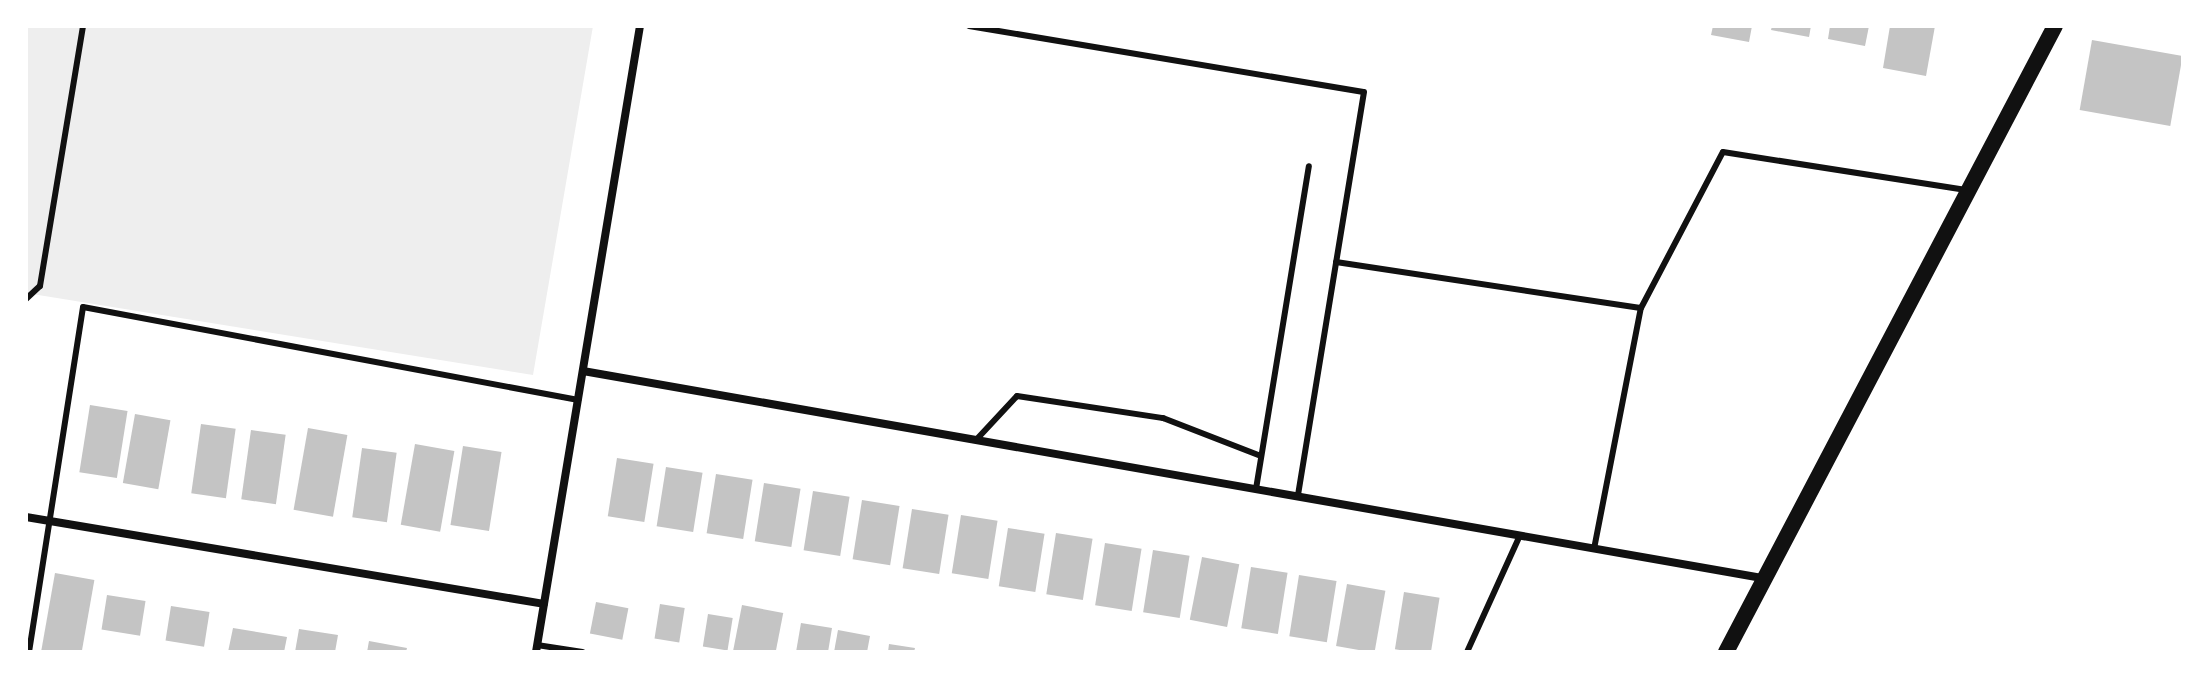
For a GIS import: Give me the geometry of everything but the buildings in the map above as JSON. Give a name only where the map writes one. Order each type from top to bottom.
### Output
[{"type":"main road","points":[[1726,652],[1762,578],[2055,26]]},
{"type":"street","points":[[536,648],[640,26]]},
{"type":"street","points":[[583,371],[1762,578]]},
{"type":"street","points":[[26,517],[544,604]]},
{"type":"lane","points":[[26,299],[40,286],[83,26]]},
{"type":"lane","points":[[969,26],[1364,92],[1298,497]]},
{"type":"lane","points":[[1594,549],[1641,308],[1723,152],[1966,190]]},
{"type":"lane","points":[[1256,489],[1309,166]]},
{"type":"lane","points":[[1336,262],[1641,308]]},
{"type":"lane","points":[[29,652],[83,307],[578,400]]},
{"type":"lane","points":[[976,440],[1017,396],[1163,418],[1261,456]]},
{"type":"lane","points":[[1467,652],[1520,535]]},
{"type":"lane","points":[[536,648],[582,652]]},
{"type":"shaded area","points":[[26,26],[593,26],[533,375],[26,293]]}]
